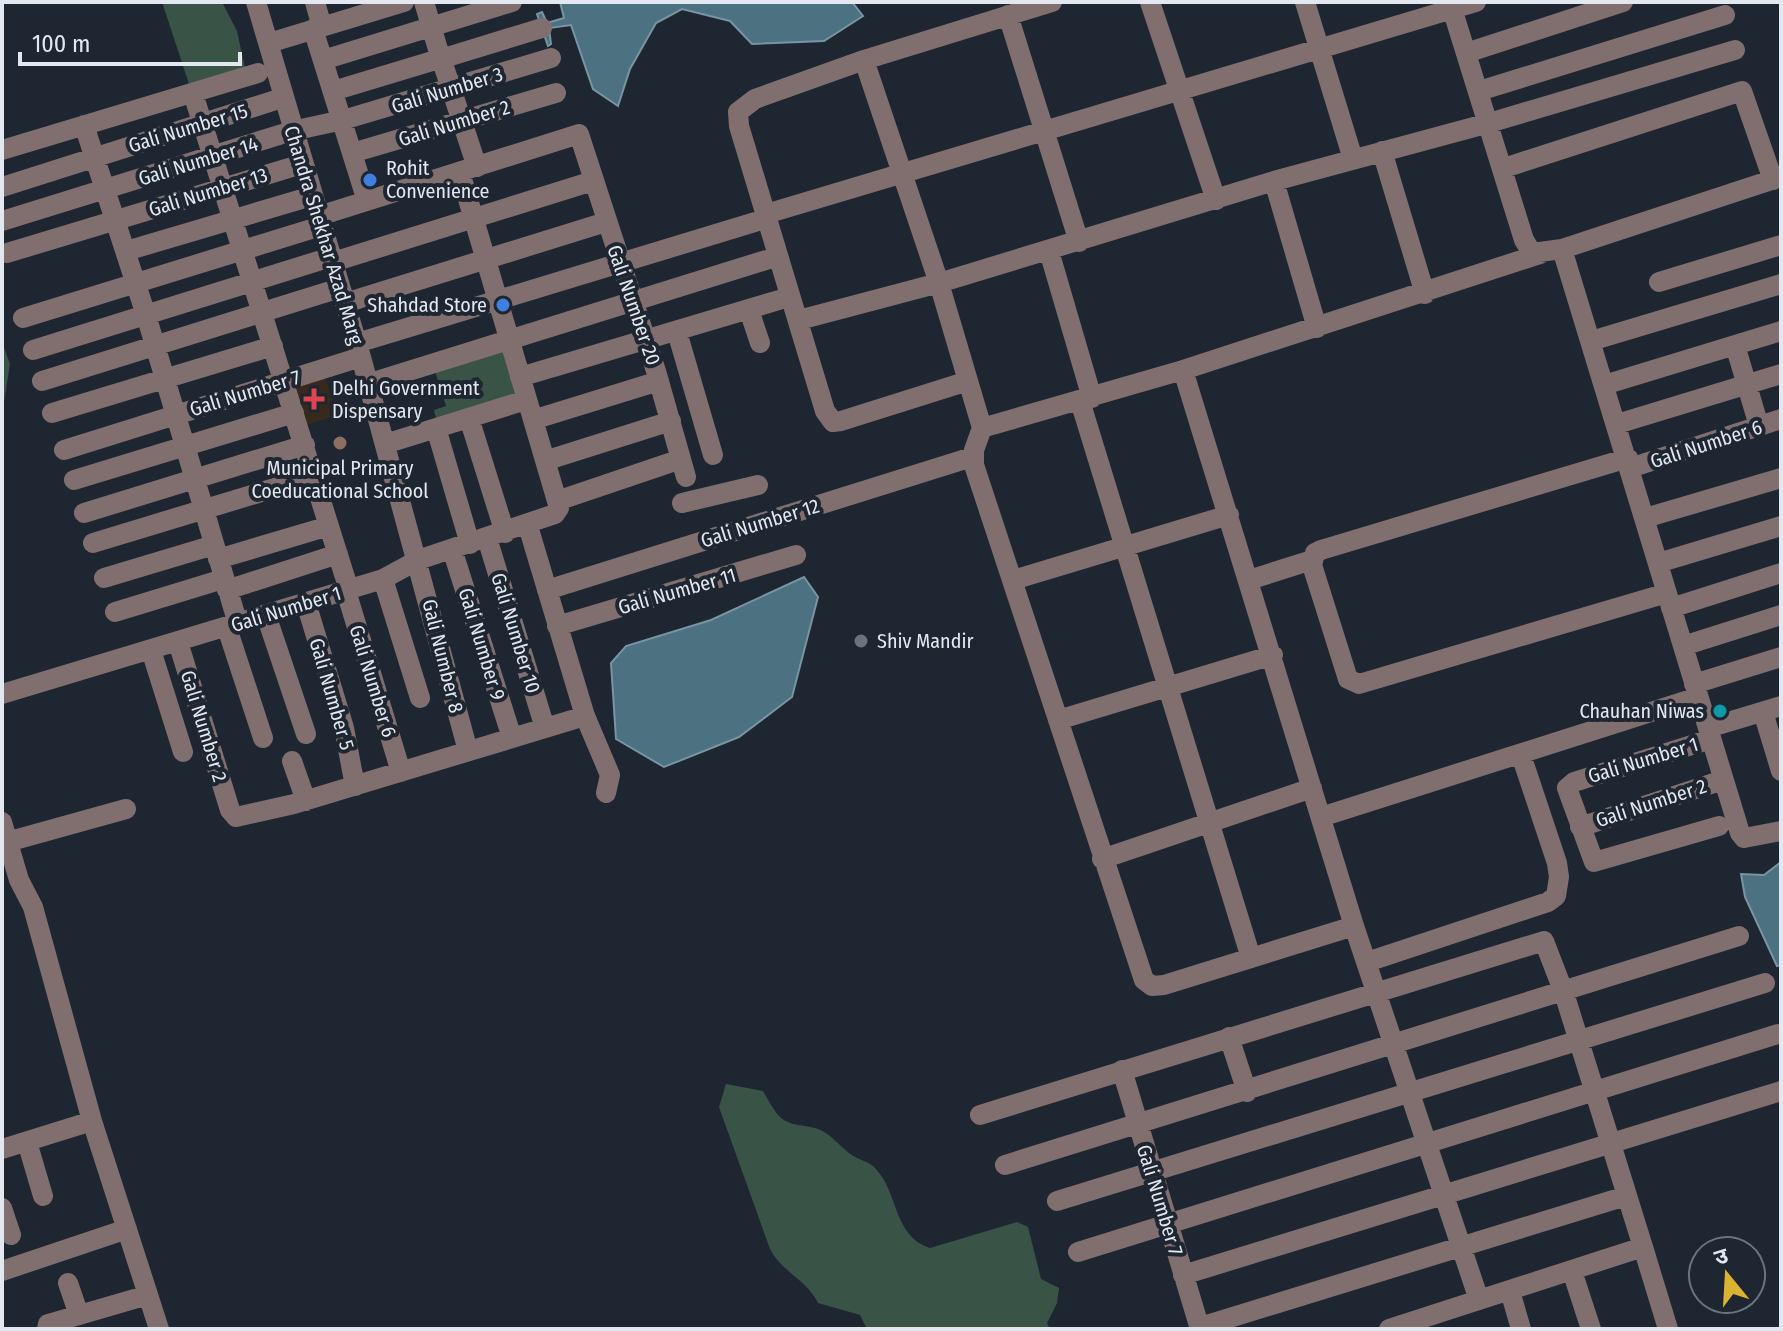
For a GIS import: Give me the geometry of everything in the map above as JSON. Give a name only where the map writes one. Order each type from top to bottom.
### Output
[{"type":"street","name":"Chandra Shekhar Azad Marg","points":[[256,2],[418,560]]},
{"type":"street","points":[[315,2],[323,60],[367,201]]},
{"type":"street","points":[[269,43],[404,2]]},
{"type":"street","points":[[424,2],[461,121],[473,219],[557,501]]},
{"type":"street","points":[[323,60],[512,2]]},
{"type":"street","points":[[794,326],[779,300],[766,260],[739,126],[738,112],[744,104],[996,13],[1052,2]]},
{"type":"street","points":[[1150,2],[1216,200]]},
{"type":"street","points":[[1305,2],[1353,159]]},
{"type":"street","name":"Gali Number 7","points":[[64,450],[284,381],[359,350],[757,213],[904,176],[1318,50],[1451,6],[1476,2]]},
{"type":"street","points":[[1466,53],[1623,2]]},
{"type":"street","points":[[1451,6],[1524,240],[1532,253],[1540,254]]},
{"type":"street","points":[[996,13],[1043,133],[1079,242]]},
{"type":"street","points":[[1479,91],[1725,15]]},
{"type":"street","points":[[333,91],[542,28]]},
{"type":"street","points":[[794,326],[1274,181],[1489,123],[1735,50]]},
{"type":"street","name":"Gali Number 3","points":[[292,131],[343,120],[551,58]]},
{"type":"street","points":[[864,60],[939,283],[982,428],[972,457],[1139,970],[1152,986],[1354,926]]},
{"type":"street","points":[[2,150],[258,73]]},
{"type":"street","points":[[982,428],[1086,400],[1317,328],[1777,178],[1742,91],[1504,168]]},
{"type":"street","name":"Gali Number 2","points":[[352,153],[556,93]]},
{"type":"street","name":"Gali Number 15","points":[[2,187],[94,157],[199,113],[282,98]]},
{"type":"street","name":"Gali Number 6","points":[[199,113],[305,445],[401,772]]},
{"type":"street","points":[[84,125],[205,509],[232,626],[263,738]]},
{"type":"street","name":"Gali Number 14","points":[[2,221],[292,131]]},
{"type":"street","name":"Gali Number 20","points":[[468,169],[579,134],[684,468],[557,501]]},
{"type":"street","points":[[1382,151],[1425,294]]},
{"type":"street","name":"Gali Number 13","points":[[114,220],[302,164]]},
{"type":"street","points":[[28,317],[242,252],[367,201],[468,169]]},
{"type":"street","points":[[33,350],[593,181]]},
{"type":"street","points":[[1274,181],[1317,328]]},
{"type":"street","points":[[126,251],[312,196]]},
{"type":"street","points":[[757,213],[794,326],[825,411],[833,422],[968,381]]},
{"type":"street","points":[[7,253],[114,220]]},
{"type":"street","points":[[42,381],[262,313],[486,260],[606,222]]},
{"type":"street","points":[[1659,282],[1781,245]]},
{"type":"street","points":[[1562,249],[1723,780],[1744,838],[1753,839],[1781,831]]},
{"type":"street","points":[[1049,251],[1126,546],[1251,958]]},
{"type":"street","points":[[367,384],[766,260]]},
{"type":"street","points":[[1591,341],[1781,284]]},
{"type":"street","points":[[520,377],[779,300]]},
{"type":"street","points":[[749,310],[760,343]]},
{"type":"street","points":[[1604,385],[1781,331]]},
{"type":"street","points":[[677,332],[713,455]]},
{"type":"street","points":[[1735,345],[1759,426]]},
{"type":"street","points":[[52,413],[273,346]]},
{"type":"street","points":[[1183,370],[1354,926],[1479,1300]]},
{"type":"street","points":[[1617,424],[1781,374]]},
{"type":"street","points":[[539,418],[659,381]]},
{"type":"street","points":[[385,444],[526,400]]},
{"type":"street","points":[[74,480],[294,413]]},
{"type":"street","points":[[469,418],[479,541]]},
{"type":"street","name":"Gali Number 6","points":[[1249,580],[1312,560],[1321,550],[1781,419]]},
{"type":"street","points":[[554,458],[671,421]]},
{"type":"street","points":[[436,428],[479,541]]},
{"type":"street","points":[[84,513],[305,445]]},
{"type":"street","name":"Gali Number 12","points":[[547,590],[972,457]]},
{"type":"street","points":[[93,543],[314,476]]},
{"type":"street","points":[[1645,518],[1781,478]]},
{"type":"street","points":[[682,503],[758,485]]},
{"type":"street","name":"Gali Number 1","points":[[2,694],[383,579],[418,560],[528,526],[555,514],[559,508],[557,501]]},
{"type":"street","points":[[1013,580],[1229,515]]},
{"type":"street","points":[[115,612],[329,526]]},
{"type":"street","points":[[528,526],[585,716],[610,775],[606,793]]},
{"type":"street","points":[[1658,563],[1781,526]]},
{"type":"street","name":"Gali Number 10","points":[[479,541],[545,728]]},
{"type":"street","name":"Gali Number 9","points":[[479,541],[512,738]]},
{"type":"street","points":[[104,578],[338,554]]},
{"type":"street","name":"Gali Number 11","points":[[557,626],[796,555]]},
{"type":"street","name":"Gali Number 8","points":[[418,560],[468,751]]},
{"type":"street","points":[[1312,560],[1348,679],[1359,684],[1781,573]]},
{"type":"street","points":[[383,579],[420,698]]},
{"type":"street","name":"Gali Number 5","points":[[306,603],[344,728],[355,786]]},
{"type":"street","points":[[266,615],[306,734]]},
{"type":"street","points":[[1683,646],[1781,615]]},
{"type":"street","name":"Gali Number 2","points":[[178,642],[230,810],[236,817],[243,817],[306,801]]},
{"type":"street","points":[[151,650],[183,752]]},
{"type":"street","points":[[1058,720],[1273,655]]},
{"type":"street","points":[[1321,817],[1521,755],[1781,657]]},
{"type":"street","points":[[1772,709],[1781,771]]},
{"type":"street","name":"Gali Number 1","points":[[1580,827],[1567,788],[1574,782],[1772,709]]},
{"type":"street","points":[[292,761],[306,801],[585,716]]},
{"type":"street","points":[[1367,962],[1548,902],[1556,896],[1559,887],[1557,863],[1521,755]]},
{"type":"street","name":"Gali Number 2","points":[[1580,827],[1723,780]]},
{"type":"street","points":[[1102,859],[1312,788]]},
{"type":"street","points":[[126,809],[5,832],[10,883],[33,907],[92,1121],[159,1329]]},
{"type":"street","points":[[1580,827],[1590,858],[1597,862],[1719,826]]},
{"type":"street","points":[[1005,1165],[1395,1046],[1739,936]]},
{"type":"street","points":[[980,1115],[1535,941],[1544,941],[1549,947],[1579,1039],[1668,1329]]},
{"type":"street","points":[[1057,1201],[1765,983]]},
{"type":"street","points":[[1078,1252],[1778,1034]]},
{"type":"street","points":[[1229,1037],[1247,1092]]},
{"type":"street","name":"Gali Number 7","points":[[1122,1070],[1200,1328]]},
{"type":"street","points":[[1183,1275],[1781,1091]]},
{"type":"street","points":[[2,1149],[92,1121]]},
{"type":"street","points":[[27,1142],[43,1196]]},
{"type":"street","points":[[1200,1328],[1626,1196]]},
{"type":"street","points":[[2,1208],[11,1235]]},
{"type":"street","points":[[2,1271],[127,1229]]},
{"type":"street","points":[[1389,1329],[1643,1247]]},
{"type":"street","points":[[1572,1271],[1591,1329]]},
{"type":"street","points":[[68,1283],[79,1315]]},
{"type":"street","points":[[1510,1291],[1521,1329]]},
{"type":"street","points":[[47,1329],[48,1324],[148,1295]]},
{"type":"shaded area","name":"Delhi Government Dispensary","points":[[324,374],[338,415],[303,426],[290,384]]},
{"type":"green space","points":[[162,2],[222,2],[237,31],[245,68],[189,84]]},
{"type":"green space","points":[[2,342],[10,364],[2,415]]},
{"type":"green space","points":[[502,347],[517,398],[437,422],[434,410],[446,406],[434,368]]},
{"type":"green space","points":[[726,1084],[763,1091],[784,1120],[821,1130],[850,1154],[873,1166],[889,1190],[909,1234],[930,1248],[1017,1222],[1028,1227],[1041,1279],[1059,1288],[1057,1303],[1047,1323],[1050,1329],[867,1329],[860,1315],[818,1303],[808,1288],[781,1264],[770,1249],[719,1107]]},
{"type":"water","points":[[560,2],[852,2],[863,16],[824,41],[752,44],[730,21],[682,9],[656,23],[630,69],[618,106],[593,89],[571,25],[549,28],[551,44],[548,46],[537,14],[542,12],[547,23],[564,18]]},
{"type":"water","points":[[804,577],[818,597],[792,697],[739,737],[664,767],[616,739],[611,663],[626,646],[711,620]]},
{"type":"water","points":[[1781,862],[1781,965],[1777,966],[1745,897],[1741,874],[1764,875]]},
{"type":"place","name":"Rohit Convenience","points":[[370,180]]},
{"type":"place","name":"Shahdad Store","points":[[503,305]]},
{"type":"place","name":"Delhi Government Dispensary","points":[[314,399]]},
{"type":"place","name":"Municipal Primary Coeducational School","points":[[340,443]]},
{"type":"place","name":"Shiv Mandir","points":[[861,641]]},
{"type":"place","name":"Chauhan Niwas","points":[[1720,711]]}]
